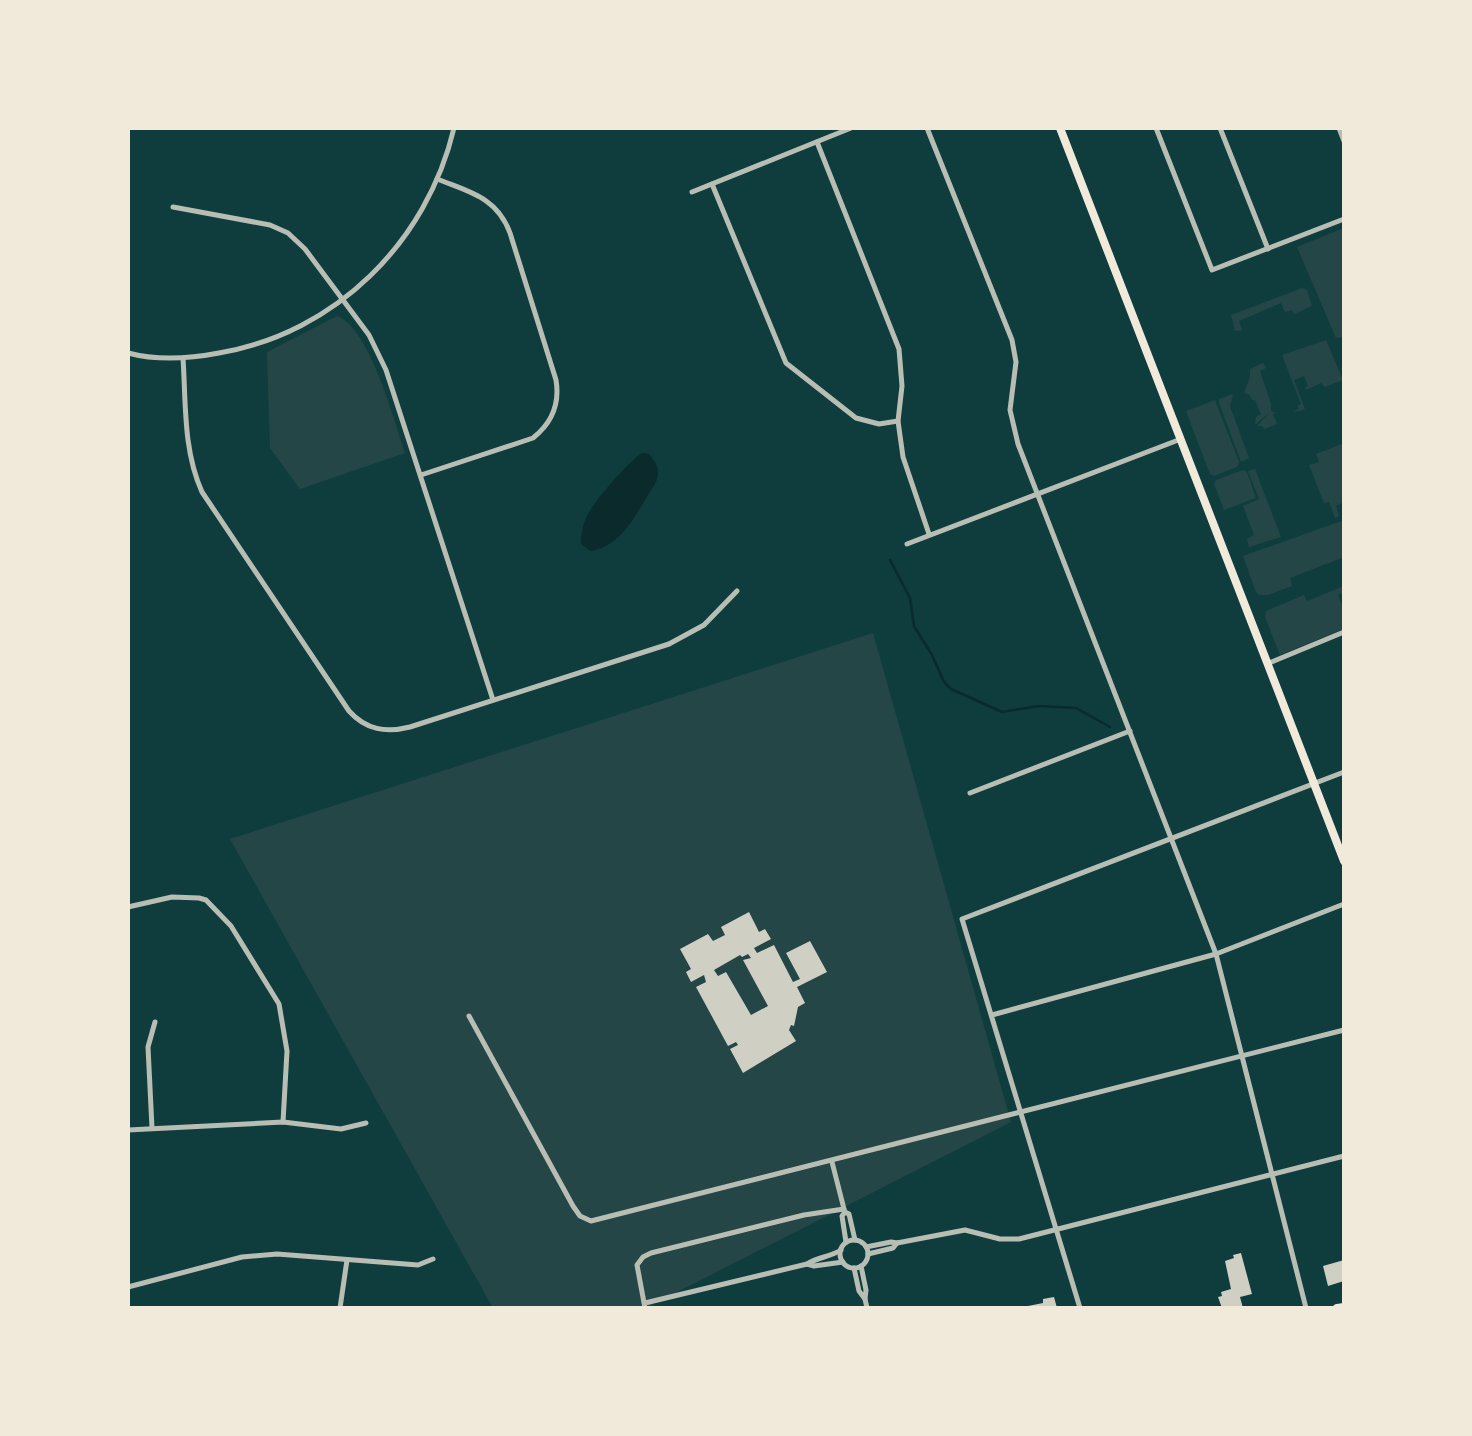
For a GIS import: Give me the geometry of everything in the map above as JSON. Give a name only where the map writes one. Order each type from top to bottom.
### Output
[{"type":"main road","points":[[1060,128],[1344,860]]},
{"type":"main road","points":[[1337,1308],[1344,1306]]},
{"type":"street","points":[[128,353],[183,358],[232,351],[274,338],[343,300],[376,272],[405,238],[437,178],[454,128]]},
{"type":"street","points":[[692,192],[851,128]]},
{"type":"street","points":[[927,128],[1012,340],[1016,362],[1010,410],[1018,444],[1216,954],[1306,1308]]},
{"type":"street","points":[[1156,128],[1212,270],[1344,219]]},
{"type":"street","points":[[1220,128],[1268,248]]},
{"type":"street","points":[[1339,128],[1344,141]]},
{"type":"street","points":[[817,142],[899,348],[902,386],[898,421],[903,456],[928,534]]},
{"type":"street","points":[[421,475],[533,438],[546,425],[558,397],[510,232],[501,214],[489,202],[437,178]]},
{"type":"street","points":[[712,184],[786,363],[856,418],[879,424],[898,421]]},
{"type":"street","points":[[172,208],[281,228],[298,240],[380,352],[493,700]]},
{"type":"street","points":[[183,358],[190,464],[202,492],[354,717],[369,726],[389,730],[410,726],[682,638],[715,617],[737,591]]},
{"type":"street","points":[[906,544],[1181,439]]},
{"type":"street","points":[[1269,663],[1344,632]]},
{"type":"street","points":[[970,793],[1130,731]]},
{"type":"street","points":[[1080,1308],[962,919],[1344,772]]},
{"type":"street","points":[[128,907],[172,897],[199,898],[206,900],[231,926],[278,1004],[286,1050],[283,1122]]},
{"type":"street","points":[[992,1015],[1216,954],[1344,904]]},
{"type":"street","points":[[469,1016],[573,1206],[585,1220],[596,1221],[1344,1030]]},
{"type":"street","points":[[152,1128],[148,1048],[155,1022]]},
{"type":"street","points":[[128,1130],[283,1122],[340,1129],[366,1123]]},
{"type":"street","points":[[855,1240],[830,1257],[644,1306],[637,1264],[651,1252],[804,1215],[844,1211],[849,1214],[855,1240],[867,1250],[893,1248],[956,1230],[1009,1240],[1344,1156]]},
{"type":"street","points":[[832,1160],[844,1211],[846,1243]]},
{"type":"street","points":[[841,1250],[843,1262]]},
{"type":"street","points":[[867,1250],[858,1266],[859,1291],[867,1308]]},
{"type":"street","points":[[128,1288],[242,1257],[277,1254],[418,1266],[433,1259]]},
{"type":"street","points":[[340,1308],[347,1260]]},
{"type":"street","points":[[807,1264],[843,1262],[858,1266]]},
{"type":"shaded area","points":[[1344,228],[1344,337],[1336,338],[1297,247]]},
{"type":"shaded area","points":[[1302,288],[1307,290],[1312,306],[1294,314],[1292,310],[1285,312],[1281,303],[1239,321],[1242,330],[1235,331],[1231,315]]},
{"type":"shaded area","points":[[337,316],[349,324],[370,356],[405,453],[300,489],[270,448],[267,352]]},
{"type":"shaded area","points":[[1326,340],[1343,380],[1306,390],[1304,376],[1294,380],[1305,409],[1295,412],[1301,404],[1282,355]]},
{"type":"shaded area","points":[[1263,363],[1266,368],[1260,371],[1277,424],[1264,429],[1257,426],[1270,412],[1255,425],[1261,414],[1255,400],[1244,393],[1250,369]]},
{"type":"shaded area","points":[[1233,394],[1230,406],[1249,458],[1241,462],[1219,403],[1219,399]]},
{"type":"shaded area","points":[[1215,400],[1239,462],[1237,467],[1214,476],[1186,411]]},
{"type":"shaded area","points":[[1344,443],[1344,502],[1336,506],[1339,516],[1335,518],[1329,502],[1324,503],[1309,465],[1319,462],[1316,454]]},
{"type":"shaded area","points":[[642,453],[649,454],[657,466],[655,484],[624,531],[609,544],[590,551],[581,544],[588,513],[610,484]]},
{"type":"shaded area","points":[[1255,469],[1281,537],[1249,547],[1247,539],[1254,535],[1243,506],[1259,499],[1248,471]]},
{"type":"shaded area","points":[[1243,470],[1256,498],[1224,510],[1214,484]]},
{"type":"shaded area","points":[[1344,520],[1344,557],[1290,578],[1292,586],[1268,595],[1256,592],[1243,556]]},
{"type":"shaded area","points":[[1344,586],[1344,592],[1338,595],[1344,610],[1344,629],[1280,655],[1266,611],[1304,595],[1307,601]]},
{"type":"shaded area","points":[[873,633],[1011,1122],[646,1308],[493,1308],[230,839]]},
{"type":"building","points":[[749,912],[759,932],[765,929],[771,939],[754,948],[757,953],[774,945],[793,982],[800,979],[786,953],[810,941],[827,972],[797,987],[805,1003],[798,1007],[794,1026],[789,1030],[796,1041],[743,1073],[730,1049],[738,1045],[736,1042],[728,1046],[696,987],[706,982],[704,975],[691,982],[686,972],[691,969],[680,949],[708,934],[713,941],[725,935],[721,927]],"holes":[[[748,954],[751,958],[743,960],[768,1006],[751,1015],[726,972],[718,976],[714,970],[740,955]]]},
{"type":"building","points":[[1241,1253],[1252,1294],[1240,1297],[1243,1308],[1222,1308],[1218,1297],[1231,1289],[1225,1261]]},
{"type":"building","points":[[1344,1260],[1344,1281],[1328,1286],[1323,1266]]},
{"type":"building","points":[[1054,1297],[1057,1308],[1023,1308],[1043,1303],[1043,1299]]},
{"type":"waterway","points":[[890,560],[910,598],[914,626],[951,689],[1002,712],[1038,706],[1076,708],[1110,727]]}]
